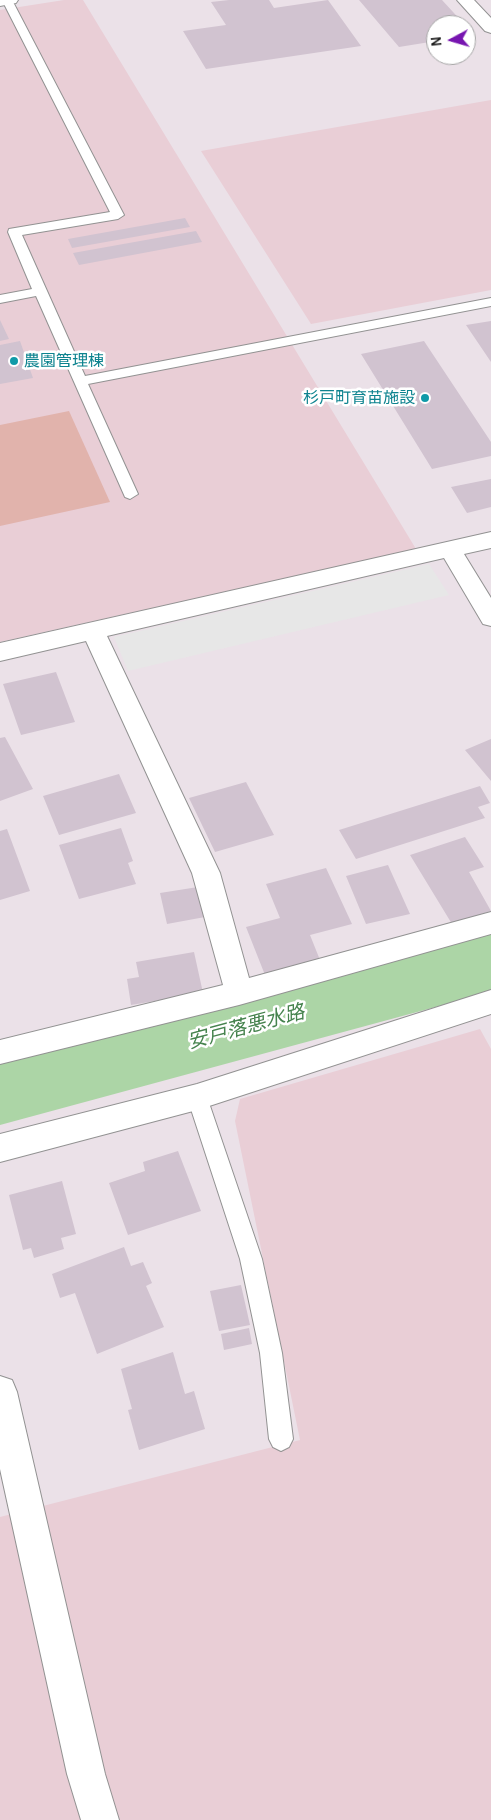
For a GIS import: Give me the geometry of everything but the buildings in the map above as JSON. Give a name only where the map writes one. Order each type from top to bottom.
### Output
[{"type":"street","points":[[0,2],[8,0]]},
{"type":"street","points":[[466,0],[491,28]]},
{"type":"street","points":[[0,652],[491,540]]},
{"type":"street","points":[[450,550],[491,618]]},
{"type":"street","points":[[93,631],[206,873],[239,993]]},
{"type":"street","points":[[0,1052],[239,993],[491,923]]},
{"type":"street","points":[[0,1148],[197,1097],[491,1002]]},
{"type":"street","points":[[0,1392],[86,1774],[100,1820]]},
{"type":"lane","points":[[8,0],[118,215],[14,232],[130,494]]},
{"type":"lane","points":[[0,299],[40,291]]},
{"type":"lane","points":[[80,381],[491,302]]},
{"type":"lane","points":[[197,1097],[251,1258],[270,1353],[281,1439]]},
{"type":"shaded area","points":[[64,0],[83,0],[416,549],[0,642],[0,10]]},
{"type":"shaded area","points":[[491,100],[491,290],[311,324],[201,151]]},
{"type":"shaded area","points":[[69,411],[110,502],[0,526],[0,425]]},
{"type":"shaded area","points":[[429,564],[449,595],[128,671],[114,637]]},
{"type":"shaded area","points":[[480,1029],[491,1049],[491,1820],[0,1820],[0,1517],[300,1440],[235,1121],[240,1099]]},
{"type":"waterway","name":"安戸落悪水路","points":[[0,1092],[491,962]]},
{"type":"place","name":"農園管理棟","points":[[14,361]]},
{"type":"place","name":"杉戸町育苗施設","points":[[425,398]]}]
